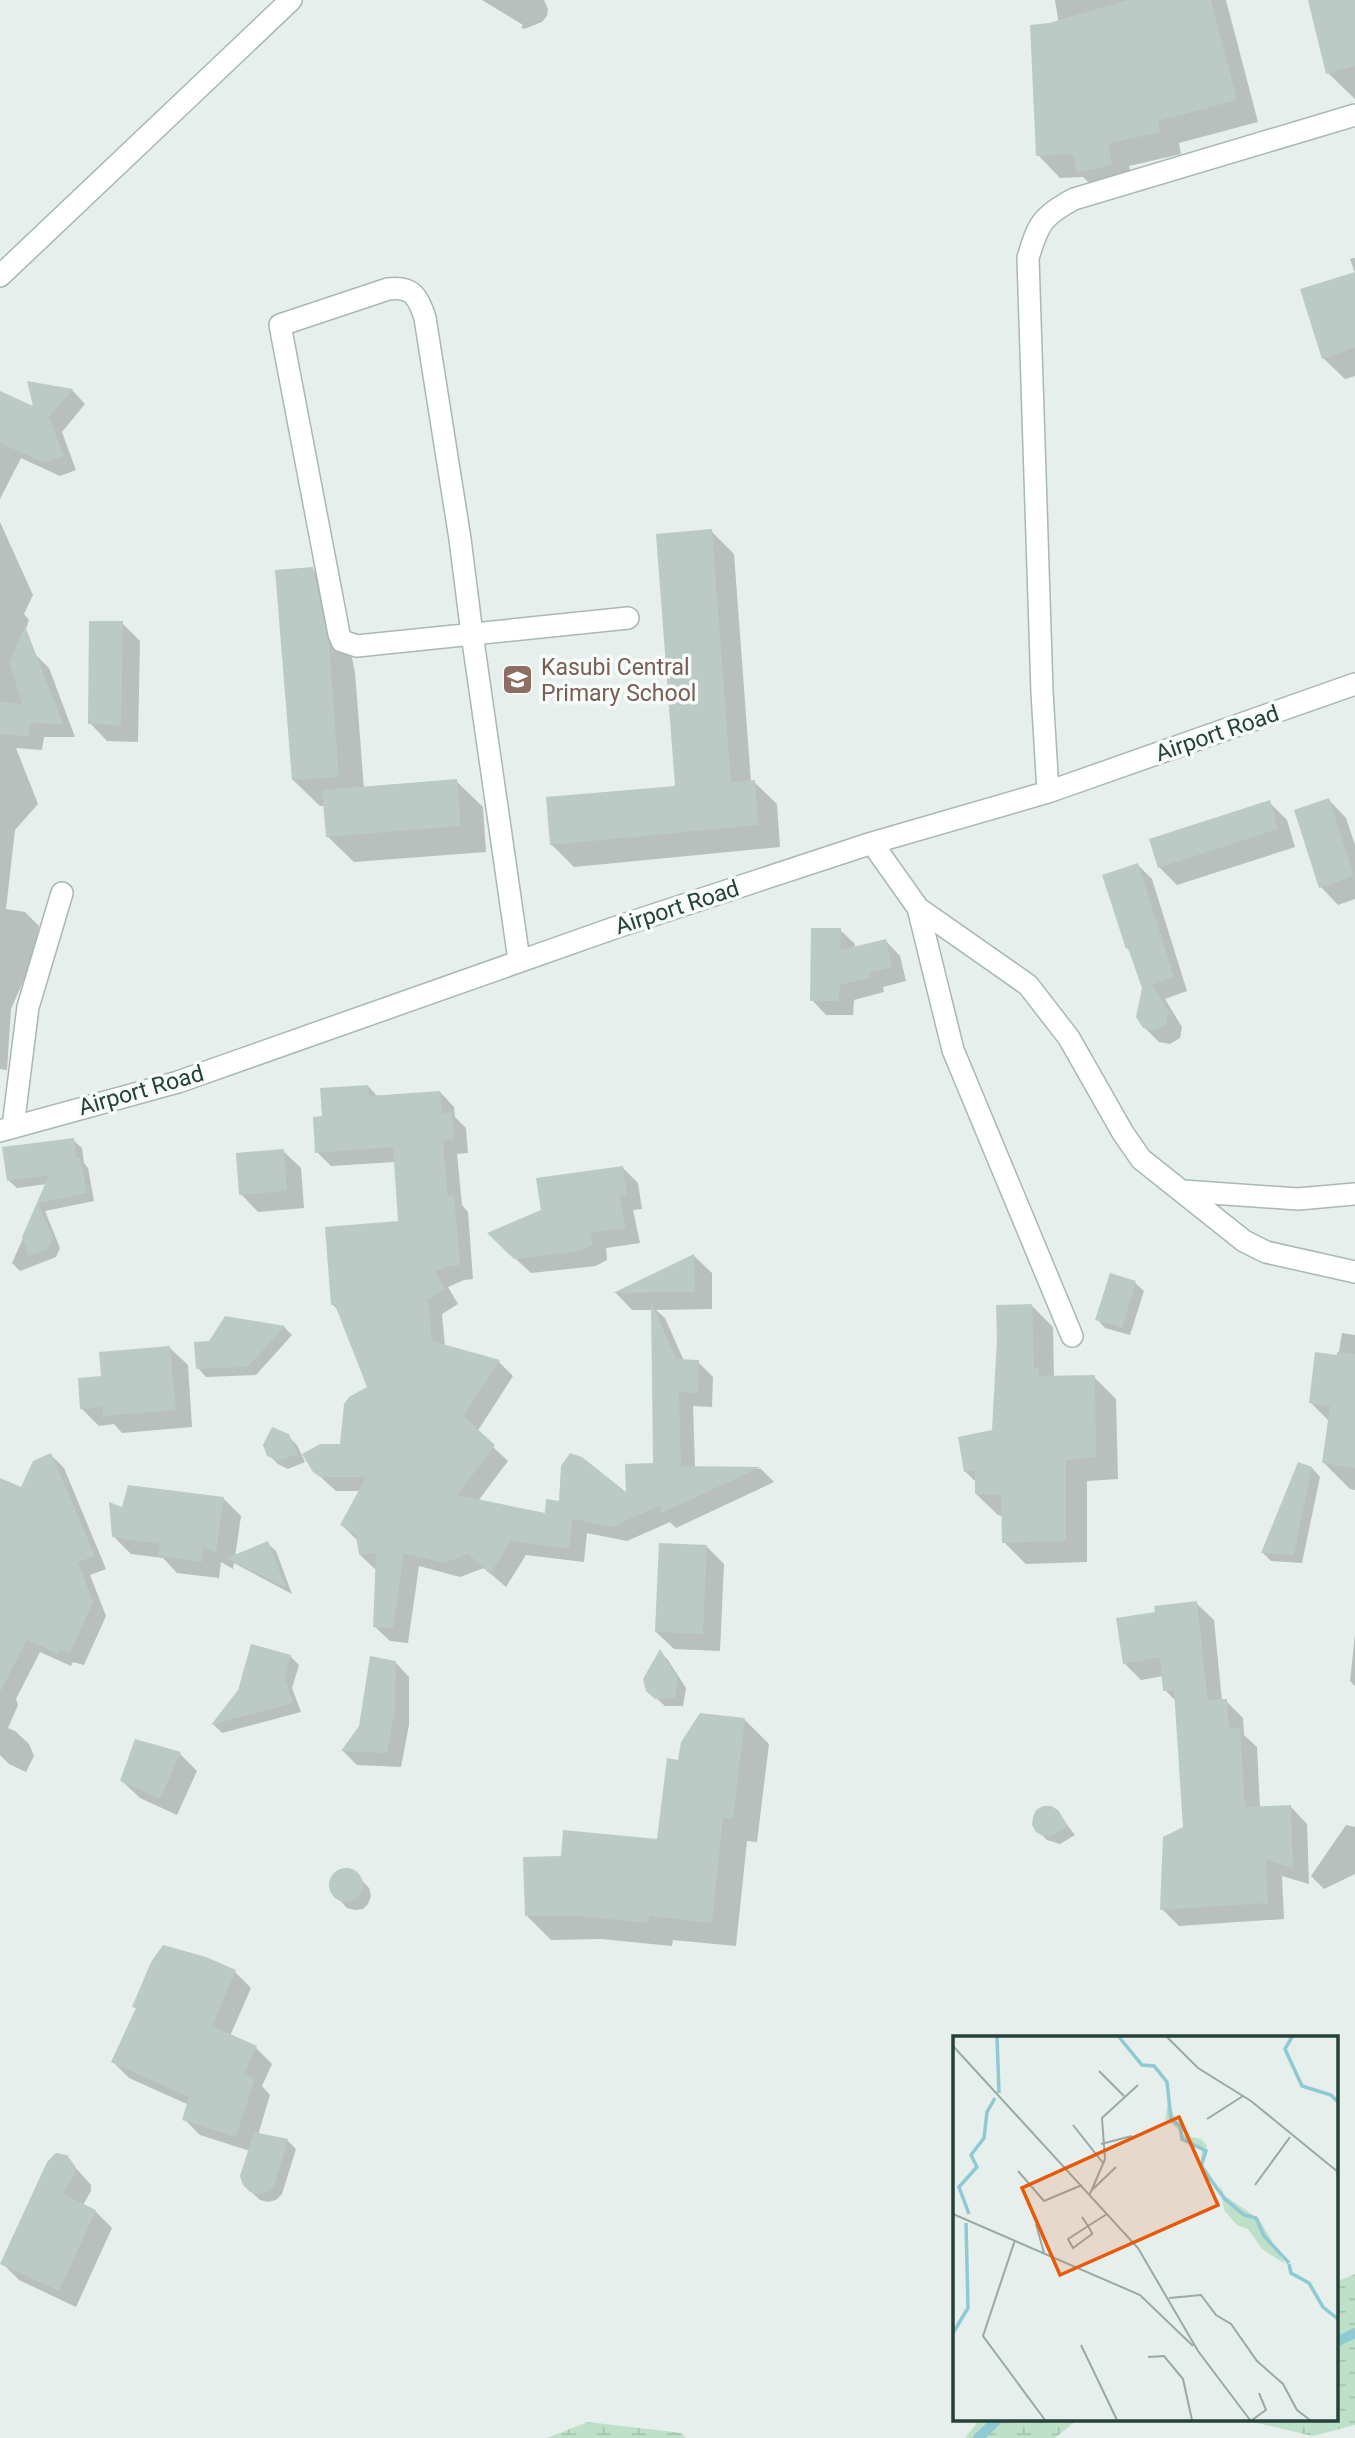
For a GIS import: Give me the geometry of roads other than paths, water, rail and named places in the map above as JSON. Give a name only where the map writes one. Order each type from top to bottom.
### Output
[{"type":"street","points":[[0,276],[291,0]]},
{"type":"street","points":[[1048,792],[1041,679],[1028,258],[1035,233],[1049,212],[1074,199],[1355,115]]},
{"type":"street","points":[[519,960],[471,634],[460,539],[425,318],[420,301],[402,287],[388,289],[280,325],[342,641],[356,646],[471,634],[628,618]]},
{"type":"street","name":"Airport Road","points":[[7,1129],[178,1082],[519,960],[872,843],[1048,792],[1355,684]]},
{"type":"street","points":[[872,843],[918,908],[1028,985],[1069,1038],[1123,1133],[1141,1159],[1244,1241],[1266,1252],[1355,1272]]},
{"type":"street","points":[[7,1129],[28,1007],[62,892]]},
{"type":"street","points":[[918,908],[953,1050],[1072,1336]]},
{"type":"street","points":[[1184,1191],[1298,1199],[1355,1194]]},
{"type":"waterway","points":[[1338,2341],[1355,2333]]},
{"type":"waterway","points":[[978,2438],[997,2420]]},
{"type":"place","name":"Kasubi Central Primary School","points":[[518,680]]}]
